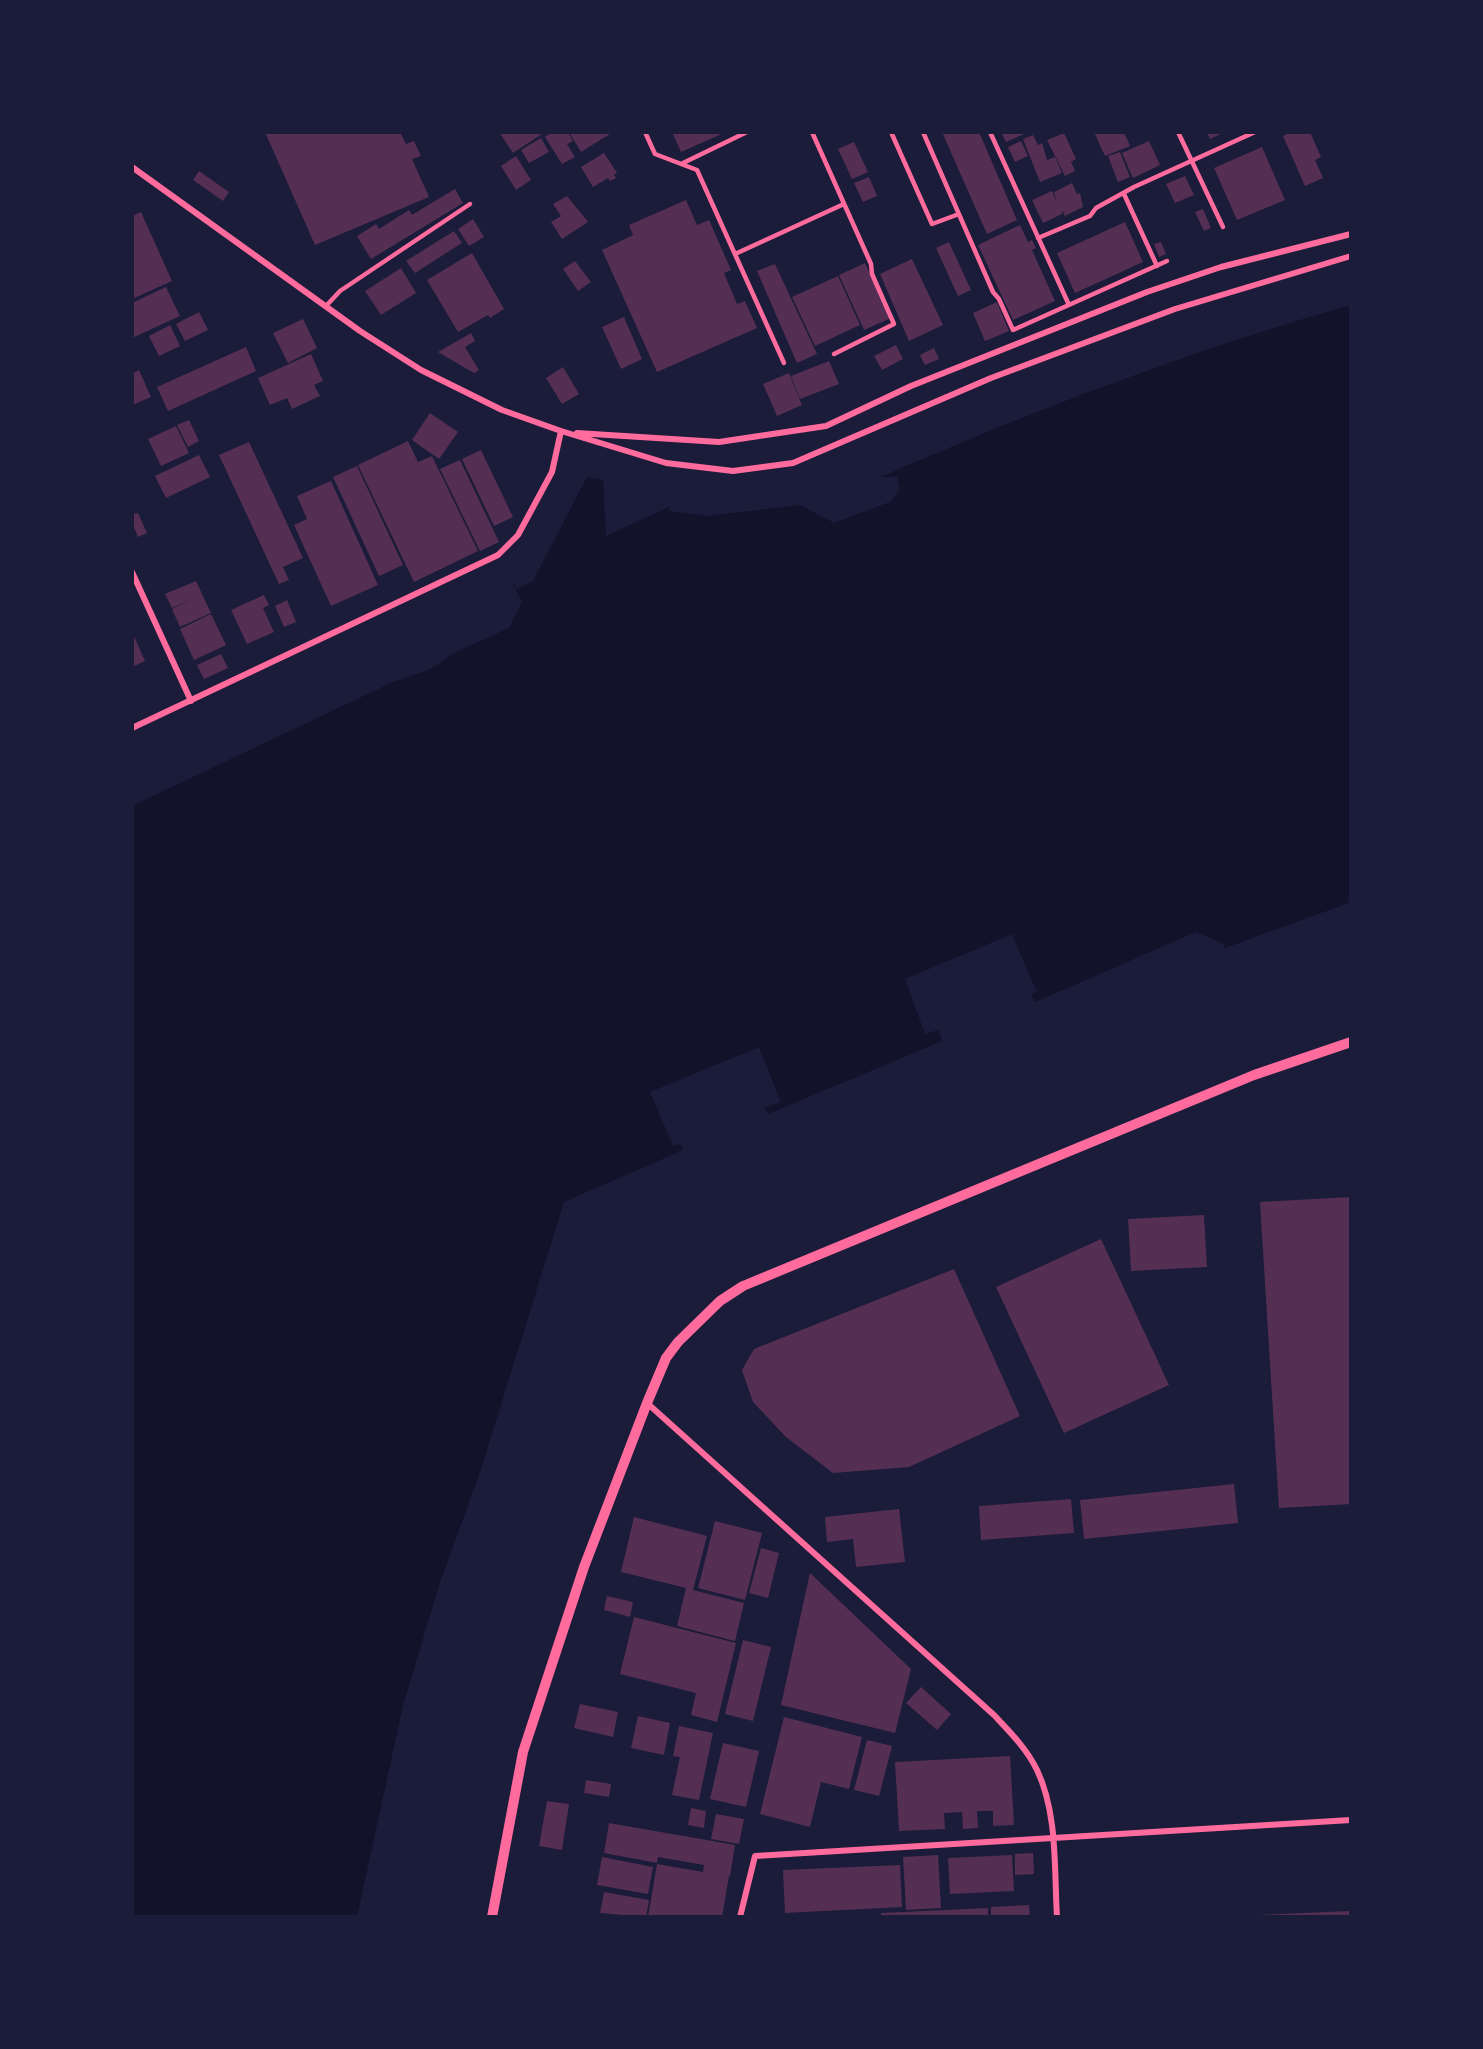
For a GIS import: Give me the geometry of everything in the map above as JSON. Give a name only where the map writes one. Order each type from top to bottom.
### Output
[{"type":"street","points":[[132,167],[326,306],[421,370],[502,410],[561,431],[666,463],[734,471],[793,463],[992,378],[1175,309],[1351,256]]},
{"type":"street","points":[[561,431],[641,439],[719,442],[826,426],[911,386],[1136,296],[1221,267],[1351,234]]},
{"type":"street","points":[[132,728],[507,548],[518,535],[552,472],[561,431]]},
{"type":"street","points":[[132,572],[191,701]]},
{"type":"street","points":[[492,1917],[523,1752],[584,1567],[647,1403],[666,1359],[678,1341],[720,1301],[743,1286],[1254,1075],[1351,1042]]},
{"type":"street","points":[[647,1403],[985,1707],[1019,1742],[1037,1770],[1048,1801],[1053,1838],[1057,1917]]},
{"type":"street","points":[[740,1917],[755,1856],[1351,1820]]},
{"type":"lane","points":[[645,132],[655,154],[697,170],[784,363]]},
{"type":"lane","points":[[681,164],[747,132]]},
{"type":"lane","points":[[812,132],[872,264],[872,274],[894,324],[834,354]]},
{"type":"lane","points":[[891,132],[932,224],[959,214]]},
{"type":"lane","points":[[923,132],[1013,330],[1167,261]]},
{"type":"lane","points":[[990,132],[1069,305]]},
{"type":"lane","points":[[1178,132],[1223,227]]},
{"type":"lane","points":[[1038,238],[1090,216],[1096,208],[1255,132]]},
{"type":"lane","points":[[1124,194],[1157,266]]},
{"type":"lane","points":[[326,306],[340,291],[470,204]]},
{"type":"lane","points":[[735,254],[843,204]]},
{"type":"shaded area","points":[[1351,305],[1351,902],[1225,948],[1222,943],[1196,932],[1035,1002],[1031,994],[1037,992],[1012,934],[905,979],[925,1034],[939,1030],[942,1041],[768,1114],[765,1108],[781,1102],[759,1047],[650,1092],[673,1146],[680,1144],[683,1150],[564,1202],[480,1472],[439,1585],[403,1705],[357,1917],[132,1917],[132,806],[393,682],[431,669],[456,652],[509,628],[522,602],[512,582],[517,589],[533,581],[587,477],[603,480],[606,536],[669,507],[669,511],[707,516],[800,505],[834,523],[890,502],[900,490],[897,477],[881,477],[939,452],[1113,383],[1231,342]]},
{"type":"building","points":[[265,132],[400,132],[406,144],[414,141],[421,156],[412,159],[429,197],[315,245]]},
{"type":"building","points":[[499,132],[545,132],[513,153]]},
{"type":"building","points":[[553,132],[568,132],[573,141],[567,144],[575,157],[562,164],[545,137]]},
{"type":"building","points":[[569,132],[613,132],[581,152]]},
{"type":"building","points":[[672,132],[726,132],[681,152]]},
{"type":"building","points":[[942,132],[979,132],[1017,220],[987,234]]},
{"type":"building","points":[[1001,132],[1029,132],[1006,142]]},
{"type":"building","points":[[1124,132],[1130,146],[1105,156],[1095,134]]},
{"type":"building","points":[[1207,132],[1225,132],[1210,139]]},
{"type":"building","points":[[1291,132],[1310,132],[1321,157],[1315,160],[1323,178],[1305,186],[1283,136]]},
{"type":"building","points":[[1064,133],[1076,159],[1071,162],[1075,171],[1065,176],[1047,140]]},
{"type":"building","points":[[1033,135],[1038,145],[1042,143],[1047,160],[1055,157],[1062,173],[1040,182],[1023,139]]},
{"type":"building","points":[[541,138],[549,152],[529,163],[521,150]]},
{"type":"building","points":[[1021,141],[1028,156],[1015,162],[1008,147]]},
{"type":"building","points":[[1149,141],[1160,165],[1133,178],[1122,153]]},
{"type":"building","points":[[854,142],[868,172],[852,179],[838,149]]},
{"type":"building","points":[[1262,147],[1285,200],[1237,220],[1214,168]]},
{"type":"building","points":[[1120,152],[1130,177],[1118,182],[1108,156]]},
{"type":"building","points":[[604,153],[617,173],[614,175],[616,178],[610,181],[608,178],[593,187],[581,167]]},
{"type":"building","points":[[516,156],[531,180],[516,190],[501,166]]},
{"type":"building","points":[[199,171],[229,192],[223,201],[193,180]]},
{"type":"building","points":[[1185,176],[1194,195],[1175,203],[1166,184]]},
{"type":"building","points":[[869,177],[877,196],[863,202],[854,183]]},
{"type":"building","points":[[1072,183],[1077,194],[1080,193],[1083,207],[1065,216],[1062,210],[1062,214],[1043,223],[1032,200],[1052,191],[1057,203],[1054,192]]},
{"type":"building","points":[[455,189],[463,203],[371,259],[357,236],[376,224],[379,229],[409,210],[412,215]]},
{"type":"building","points":[[567,196],[588,222],[562,239],[551,222],[561,216],[553,204]]},
{"type":"building","points":[[686,200],[697,225],[709,220],[731,270],[724,273],[737,304],[745,301],[757,328],[657,372],[602,250],[633,235],[629,225]]},
{"type":"building","points":[[1203,209],[1211,228],[1204,231],[1195,212]]},
{"type":"building","points":[[141,212],[172,281],[132,299],[132,216]]},
{"type":"building","points":[[473,219],[484,237],[469,246],[458,229]]},
{"type":"building","points":[[1125,222],[1143,262],[1075,293],[1057,253]]},
{"type":"building","points":[[1020,225],[1028,242],[1032,240],[1036,248],[1032,250],[1055,301],[1013,320],[978,245]]},
{"type":"building","points":[[454,231],[462,243],[415,273],[406,261]]},
{"type":"building","points":[[949,242],[971,290],[958,296],[936,248]]},
{"type":"building","points":[[1161,242],[1166,254],[1159,257],[1154,244]]},
{"type":"building","points":[[472,253],[504,309],[458,332],[427,280]]},
{"type":"building","points":[[912,259],[943,325],[909,341],[880,274]]},
{"type":"building","points":[[575,261],[591,282],[578,291],[563,269]]},
{"type":"building","points":[[865,263],[891,318],[864,330],[839,275]]},
{"type":"building","points":[[775,264],[817,354],[797,363],[757,271]]},
{"type":"building","points":[[401,268],[416,293],[381,315],[365,291]]},
{"type":"building","points":[[838,276],[860,325],[815,346],[792,297]]},
{"type":"building","points":[[166,287],[180,316],[132,338],[132,303]]},
{"type":"building","points":[[997,302],[1009,331],[985,341],[973,313]]},
{"type":"building","points":[[199,312],[208,330],[185,341],[176,324]]},
{"type":"building","points":[[624,317],[642,359],[621,369],[602,327]]},
{"type":"building","points":[[303,319],[317,348],[288,363],[273,333]]},
{"type":"building","points":[[170,325],[180,346],[159,356],[149,336]]},
{"type":"building","points":[[471,333],[475,341],[465,347],[479,370],[474,373],[438,352]]},
{"type":"building","points":[[896,345],[903,359],[882,370],[874,356]]},
{"type":"building","points":[[246,347],[256,371],[168,411],[157,387]]},
{"type":"building","points":[[934,348],[939,359],[925,365],[920,355]]},
{"type":"building","points":[[311,354],[323,381],[314,385],[320,396],[292,409],[287,398],[270,405],[258,378]]},
{"type":"building","points":[[829,361],[839,384],[800,399],[791,376]]},
{"type":"building","points":[[563,367],[579,394],[562,404],[546,378]]},
{"type":"building","points":[[139,370],[151,397],[132,405],[132,374]]},
{"type":"building","points":[[789,373],[802,405],[777,416],[763,384]]},
{"type":"building","points":[[430,413],[458,432],[439,459],[412,440]]},
{"type":"building","points":[[189,420],[199,441],[188,447],[177,425]]},
{"type":"building","points":[[176,426],[189,453],[161,466],[148,439]]},
{"type":"building","points":[[408,441],[418,462],[432,456],[478,551],[414,582],[358,465]]},
{"type":"building","points":[[249,442],[303,558],[283,567],[289,580],[279,584],[219,455]]},
{"type":"building","points":[[481,450],[513,517],[494,526],[462,459]]},
{"type":"building","points":[[199,455],[210,477],[166,498],[155,476]]},
{"type":"building","points":[[460,460],[499,542],[480,551],[440,469]]},
{"type":"building","points":[[357,466],[403,565],[379,576],[333,477]]},
{"type":"building","points":[[331,481],[378,585],[331,606],[294,525],[307,519],[297,496]]},
{"type":"building","points":[[132,508],[135,514],[138,513],[147,533],[138,537],[132,523]]},
{"type":"building","points":[[196,581],[211,613],[180,627],[172,609],[192,599],[172,608],[165,594]]},
{"type":"building","points":[[264,595],[269,605],[263,608],[274,632],[247,644],[231,610]]},
{"type":"building","points":[[287,600],[296,622],[284,627],[275,606]]},
{"type":"building","points":[[211,614],[226,645],[194,660],[180,629]]},
{"type":"building","points":[[132,632],[145,661],[132,667]]},
{"type":"building","points":[[221,654],[228,668],[204,679],[197,665]]},
{"type":"building","points":[[1351,1197],[1351,1504],[1279,1508],[1260,1202]]},
{"type":"building","points":[[1204,1215],[1207,1267],[1131,1271],[1128,1219]]},
{"type":"building","points":[[1101,1239],[1169,1385],[1064,1433],[996,1287]]},
{"type":"building","points":[[954,1269],[1020,1416],[909,1467],[833,1473],[786,1437],[753,1402],[742,1370],[754,1349]]},
{"type":"building","points":[[1234,1484],[1238,1523],[1084,1539],[1080,1500]]},
{"type":"building","points":[[1071,1499],[1074,1533],[981,1540],[979,1506]]},
{"type":"building","points":[[899,1509],[905,1562],[856,1567],[853,1539],[827,1542],[825,1517]]},
{"type":"building","points":[[634,1517],[707,1536],[693,1590],[744,1603],[735,1641],[677,1626],[686,1588],[621,1572]]},
{"type":"building","points":[[715,1521],[762,1533],[745,1600],[698,1588]]},
{"type":"building","points":[[761,1548],[779,1553],[768,1598],[749,1593]]},
{"type":"building","points":[[810,1573],[911,1669],[895,1733],[781,1705]]},
{"type":"building","points":[[607,1596],[633,1602],[630,1617],[604,1610]]},
{"type":"building","points":[[634,1617],[736,1643],[717,1722],[691,1715],[696,1693],[620,1674]]},
{"type":"building","points":[[743,1640],[771,1647],[753,1721],[725,1714]]},
{"type":"building","points":[[921,1687],[951,1714],[937,1730],[906,1703]]},
{"type":"building","points":[[580,1704],[618,1712],[613,1737],[574,1728]]},
{"type":"building","points":[[638,1716],[670,1723],[664,1755],[631,1748]]},
{"type":"building","points":[[784,1717],[862,1737],[849,1789],[821,1782],[810,1827],[760,1814]]},
{"type":"building","points":[[679,1726],[713,1733],[699,1800],[672,1795],[680,1757],[673,1756]]},
{"type":"building","points":[[867,1740],[892,1746],[879,1796],[854,1790]]},
{"type":"building","points":[[723,1743],[759,1751],[746,1807],[710,1799]]},
{"type":"building","points":[[1010,1756],[1014,1825],[993,1826],[993,1811],[977,1811],[978,1828],[963,1829],[962,1812],[944,1813],[945,1829],[899,1831],[895,1762]]},
{"type":"building","points":[[586,1780],[611,1784],[609,1797],[584,1793]]},
{"type":"building","points":[[547,1801],[569,1804],[562,1850],[539,1846]]},
{"type":"building","points":[[691,1808],[706,1811],[704,1828],[688,1825]]},
{"type":"building","points":[[716,1814],[744,1819],[739,1844],[711,1839]]},
{"type":"building","points":[[609,1823],[735,1845],[730,1876],[708,1872],[729,1876],[722,1917],[648,1917],[657,1864],[703,1872],[704,1865],[658,1857],[657,1863],[604,1853]]},
{"type":"building","points":[[1033,1853],[1034,1874],[1015,1875],[1015,1854]]},
{"type":"building","points":[[938,1855],[941,1908],[906,1910],[903,1857]]},
{"type":"building","points":[[1012,1855],[1014,1891],[950,1894],[948,1858]]},
{"type":"building","points":[[602,1857],[653,1867],[648,1894],[597,1885]]},
{"type":"building","points":[[900,1865],[902,1907],[785,1913],[783,1870]]},
{"type":"building","points":[[604,1892],[649,1900],[646,1917],[600,1913]]},
{"type":"building","points":[[1029,1905],[1030,1917],[991,1917],[991,1907]]},
{"type":"building","points":[[988,1908],[988,1917],[881,1917],[881,1913]]},
{"type":"building","points":[[1351,1911],[1351,1917],[1257,1917],[1257,1915]]}]
